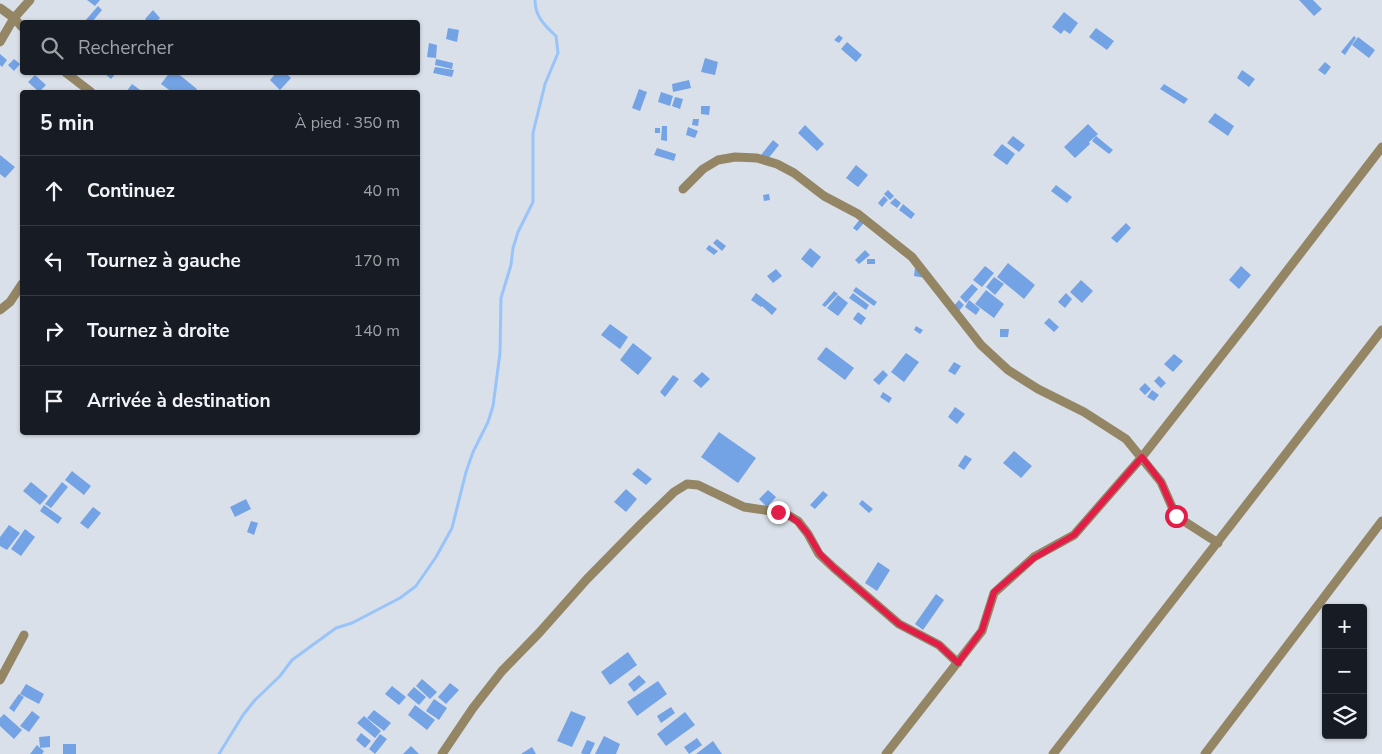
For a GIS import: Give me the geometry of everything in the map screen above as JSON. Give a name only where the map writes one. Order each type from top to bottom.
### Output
[{"type":"street","points":[[0,42],[14,18],[30,0]]},
{"type":"street","points":[[0,8],[20,25]]},
{"type":"street","points":[[69,75],[88,90]]},
{"type":"street","points":[[886,754],[982,630],[994,592],[1034,558],[1074,535],[1142,457],[1382,147]]},
{"type":"street","points":[[683,189],[703,169],[718,160],[735,157],[758,158],[777,164],[794,173],[824,196],[858,214],[912,257],[981,346],[1008,370],[1038,389],[1084,412],[1126,439],[1161,482],[1176,516],[1218,543]]},
{"type":"street","points":[[0,310],[10,302],[20,287]]},
{"type":"street","points":[[1054,754],[1382,330]]},
{"type":"street","points":[[442,754],[473,708],[502,671],[539,634],[586,580],[640,524],[674,492],[687,484],[698,485],[744,507],[788,515],[798,522],[820,554],[834,568],[899,624],[939,645],[958,663]]},
{"type":"street","points":[[1205,754],[1382,521]]},
{"type":"street","points":[[0,680],[24,635]]},
{"type":"building","points":[[87,0],[100,0],[95,6]]},
{"type":"building","points":[[1299,0],[1313,0],[1322,9],[1314,16]]},
{"type":"building","points":[[98,6],[102,10],[94,20],[86,20]]},
{"type":"building","points":[[153,10],[160,18],[158,20],[145,19]]},
{"type":"building","points":[[1064,12],[1078,23],[1070,34],[1064,30],[1061,34],[1052,27]]},
{"type":"building","points":[[448,28],[459,30],[457,42],[446,39]]},
{"type":"building","points":[[1096,28],[1114,41],[1107,50],[1089,37]]},
{"type":"building","points":[[839,35],[843,38],[839,43],[834,40]]},
{"type":"building","points":[[1354,36],[1356,38],[1345,55],[1341,52]]},
{"type":"building","points":[[1358,37],[1375,50],[1369,58],[1352,45]]},
{"type":"building","points":[[847,42],[862,55],[856,62],[841,49]]},
{"type":"building","points":[[429,43],[437,45],[436,58],[427,57]]},
{"type":"building","points":[[0,54],[7,60],[2,67],[0,65]]},
{"type":"building","points":[[705,58],[718,62],[715,75],[701,72]]},
{"type":"building","points":[[14,59],[20,64],[14,71],[8,65]]},
{"type":"building","points":[[436,59],[453,63],[452,69],[435,65]]},
{"type":"building","points":[[1325,62],[1331,67],[1325,75],[1318,70]]},
{"type":"building","points":[[435,67],[454,70],[452,77],[433,73]]},
{"type":"building","points":[[1242,70],[1255,79],[1249,87],[1237,78]]},
{"type":"building","points":[[35,75],[46,85],[41,90],[37,90],[28,82]]},
{"type":"building","points":[[106,75],[114,75],[111,79]]},
{"type":"building","points":[[168,75],[180,75],[197,89],[169,90],[161,84]]},
{"type":"building","points":[[274,75],[288,75],[291,78],[280,90],[270,80]]},
{"type":"building","points":[[689,80],[691,88],[673,92],[672,84]]},
{"type":"building","points":[[132,84],[140,90],[128,90]]},
{"type":"building","points":[[1164,84],[1188,99],[1184,104],[1160,89]]},
{"type":"building","points":[[639,89],[647,92],[640,111],[632,108]]},
{"type":"building","points":[[661,92],[673,96],[670,106],[658,102]]},
{"type":"building","points":[[675,97],[683,99],[680,109],[672,106]]},
{"type":"building","points":[[701,106],[710,106],[709,115],[701,114]]},
{"type":"building","points":[[1215,113],[1234,126],[1228,136],[1208,122]]},
{"type":"building","points":[[693,119],[699,119],[698,126],[692,125]]},
{"type":"building","points":[[1088,124],[1098,134],[1075,158],[1064,147]]},
{"type":"building","points":[[805,125],[824,144],[817,151],[798,133]]},
{"type":"building","points":[[662,126],[667,126],[667,141],[661,140]]},
{"type":"building","points":[[688,127],[698,131],[695,138],[686,135]]},
{"type":"building","points":[[655,128],[660,128],[660,133],[655,133]]},
{"type":"building","points":[[1013,136],[1025,145],[1019,152],[1007,143]]},
{"type":"building","points":[[1096,136],[1113,150],[1109,154],[1092,141]]},
{"type":"building","points":[[773,140],[779,145],[767,160],[761,155]]},
{"type":"building","points":[[1002,144],[1015,154],[1007,165],[993,155]]},
{"type":"building","points":[[657,148],[676,154],[674,161],[654,155]]},
{"type":"building","points":[[0,155],[15,167],[5,178],[0,174]]},
{"type":"building","points":[[856,165],[868,175],[858,187],[846,178]]},
{"type":"building","points":[[1056,185],[1072,197],[1067,203],[1051,191]]},
{"type":"building","points":[[888,190],[894,196],[890,200],[884,194]]},
{"type":"building","points":[[769,194],[770,200],[764,201],[763,195]]},
{"type":"building","points":[[884,196],[888,200],[882,207],[878,203]]},
{"type":"building","points":[[895,198],[901,203],[897,208],[890,203]]},
{"type":"building","points":[[903,204],[915,214],[911,219],[899,210]]},
{"type":"building","points":[[864,214],[868,218],[857,231],[853,228]]},
{"type":"building","points":[[1126,223],[1131,228],[1117,243],[1111,238]]},
{"type":"building","points":[[717,239],[726,246],[722,251],[713,243]]},
{"type":"building","points":[[709,245],[718,251],[714,255],[706,249]]},
{"type":"building","points":[[810,248],[821,257],[812,268],[801,259]]},
{"type":"building","points":[[865,250],[870,255],[859,264],[855,260]]},
{"type":"building","points":[[867,259],[875,259],[875,264],[867,264]]},
{"type":"building","points":[[1008,263],[1035,285],[1024,299],[997,277]]},
{"type":"building","points":[[985,266],[994,273],[982,287],[973,280]]},
{"type":"building","points":[[1241,266],[1251,275],[1239,289],[1229,280]]},
{"type":"building","points":[[915,268],[927,269],[926,278],[914,276]]},
{"type":"building","points":[[776,269],[782,276],[773,283],[767,276]]},
{"type":"building","points":[[994,277],[1004,284],[995,295],[986,287]]},
{"type":"building","points":[[1081,280],[1093,291],[1082,303],[1070,292]]},
{"type":"building","points":[[972,284],[978,289],[966,303],[960,297]]},
{"type":"building","points":[[856,287],[877,302],[874,306],[853,291]]},
{"type":"building","points":[[986,290],[1004,304],[994,318],[975,304]]},
{"type":"building","points":[[834,291],[838,294],[825,307],[822,305]]},
{"type":"building","points":[[756,293],[777,309],[772,315],[762,306],[751,300]]},
{"type":"building","points":[[853,293],[869,305],[866,310],[849,298]]},
{"type":"building","points":[[1066,293],[1072,299],[1065,308],[1058,302]]},
{"type":"building","points":[[838,295],[848,303],[838,316],[827,308]]},
{"type":"building","points":[[959,300],[964,305],[957,313],[952,308]]},
{"type":"building","points":[[969,300],[980,309],[976,315],[965,307]]},
{"type":"building","points":[[858,312],[866,318],[861,325],[853,319]]},
{"type":"building","points":[[1049,318],[1059,327],[1054,332],[1044,323]]},
{"type":"building","points":[[610,324],[628,337],[620,349],[601,335]]},
{"type":"building","points":[[916,326],[923,330],[920,334],[914,330]]},
{"type":"building","points":[[1000,329],[1009,329],[1008,337],[1000,337]]},
{"type":"building","points":[[633,343],[652,358],[638,375],[620,360]]},
{"type":"building","points":[[826,347],[854,368],[845,380],[817,359]]},
{"type":"building","points":[[906,353],[919,362],[904,382],[891,372]]},
{"type":"building","points":[[1174,354],[1183,361],[1173,372],[1164,364]]},
{"type":"building","points":[[954,362],[961,366],[955,375],[948,371]]},
{"type":"building","points":[[883,370],[888,375],[879,385],[873,380]]},
{"type":"building","points":[[702,372],[710,379],[701,388],[693,381]]},
{"type":"building","points":[[673,375],[679,379],[665,397],[660,392]]},
{"type":"building","points":[[1159,376],[1166,383],[1161,388],[1154,381]]},
{"type":"building","points":[[1145,383],[1151,389],[1145,395],[1139,389]]},
{"type":"building","points":[[1152,390],[1159,395],[1154,401],[1147,397]]},
{"type":"building","points":[[883,392],[892,398],[889,403],[880,397]]},
{"type":"building","points":[[955,407],[965,414],[957,424],[948,417]]},
{"type":"building","points":[[719,432],[756,458],[738,483],[701,457]]},
{"type":"building","points":[[1014,451],[1032,466],[1021,478],[1003,463]]},
{"type":"building","points":[[965,455],[972,459],[964,470],[958,466]]},
{"type":"building","points":[[638,468],[652,479],[646,485],[632,474]]},
{"type":"building","points":[[72,471],[91,486],[84,495],[65,480]]},
{"type":"building","points":[[31,482],[48,496],[40,505],[23,491]]},
{"type":"building","points":[[62,482],[68,487],[51,508],[45,504]]},
{"type":"building","points":[[626,489],[637,499],[626,512],[614,502]]},
{"type":"building","points":[[768,490],[776,497],[767,507],[759,499]]},
{"type":"building","points":[[823,491],[828,495],[815,509],[810,505]]},
{"type":"building","points":[[246,499],[251,509],[235,517],[230,507]]},
{"type":"building","points":[[862,500],[873,509],[869,513],[859,504]]},
{"type":"building","points":[[44,505],[62,518],[58,524],[40,511]]},
{"type":"building","points":[[93,507],[101,513],[88,529],[80,523]]},
{"type":"building","points":[[251,521],[258,523],[254,535],[247,532]]},
{"type":"building","points":[[9,525],[20,533],[7,550],[0,546],[0,537]]},
{"type":"building","points":[[25,529],[35,537],[21,556],[11,549]]},
{"type":"building","points":[[878,562],[890,570],[877,591],[865,583]]},
{"type":"building","points":[[936,594],[944,600],[923,630],[915,624]]},
{"type":"building","points":[[628,652],[637,665],[610,685],[601,672]]},
{"type":"building","points":[[639,675],[646,682],[634,692],[628,684]]},
{"type":"building","points":[[422,679],[437,692],[430,699],[416,686]]},
{"type":"building","points":[[658,681],[667,694],[637,716],[627,702]]},
{"type":"building","points":[[450,683],[459,690],[446,704],[438,697]]},
{"type":"building","points":[[26,684],[44,694],[39,704],[20,694]]},
{"type":"building","points":[[392,686],[406,697],[399,705],[385,694]]},
{"type":"building","points":[[414,687],[426,697],[419,705],[407,695]]},
{"type":"building","points":[[19,694],[24,697],[14,712],[9,708]]},
{"type":"building","points":[[434,699],[447,708],[439,720],[426,711]]},
{"type":"building","points":[[415,705],[435,720],[427,730],[408,715]]},
{"type":"building","points":[[671,707],[675,713],[661,723],[657,716]]},
{"type":"building","points":[[374,710],[391,723],[384,731],[367,718]]},
{"type":"building","points":[[32,711],[40,717],[29,732],[20,726]]},
{"type":"building","points":[[571,711],[586,717],[572,747],[557,741]]},
{"type":"building","points":[[685,712],[695,725],[666,746],[657,734]]},
{"type":"building","points":[[4,714],[22,730],[14,739],[0,726],[0,718]]},
{"type":"building","points":[[364,716],[381,731],[375,738],[357,723]]},
{"type":"building","points":[[361,733],[371,741],[365,748],[356,740]]},
{"type":"building","points":[[380,734],[387,739],[375,754],[369,749]]},
{"type":"building","points":[[50,736],[50,747],[40,748],[39,737]]},
{"type":"building","points":[[604,736],[620,744],[616,754],[595,754]]},
{"type":"building","points":[[697,738],[702,745],[689,754],[684,747]]},
{"type":"building","points":[[587,740],[595,743],[590,754],[583,754],[581,753]]},
{"type":"building","points":[[713,741],[722,754],[696,754]]},
{"type":"building","points":[[63,744],[76,744],[76,754],[63,754]]},
{"type":"building","points":[[37,745],[44,751],[42,754],[30,754]]},
{"type":"building","points":[[411,746],[419,754],[403,754]]},
{"type":"building","points":[[532,747],[536,754],[521,754]]},
{"type":"waterway","points":[[219,754],[243,715],[255,700],[280,676],[292,660],[336,628],[352,623],[400,598],[416,586],[436,557],[452,528],[466,472],[493,406],[500,353],[501,298],[518,232],[533,202],[533,133],[545,84],[558,53],[556,36],[541,20],[535,6],[535,0]]},
{"type":"route","points":[[778,512],[788,515],[798,522],[820,554],[899,624],[939,645],[958,663],[982,630],[994,592],[1034,558],[1074,535],[1142,457],[1161,482],[1176,516]]}]
